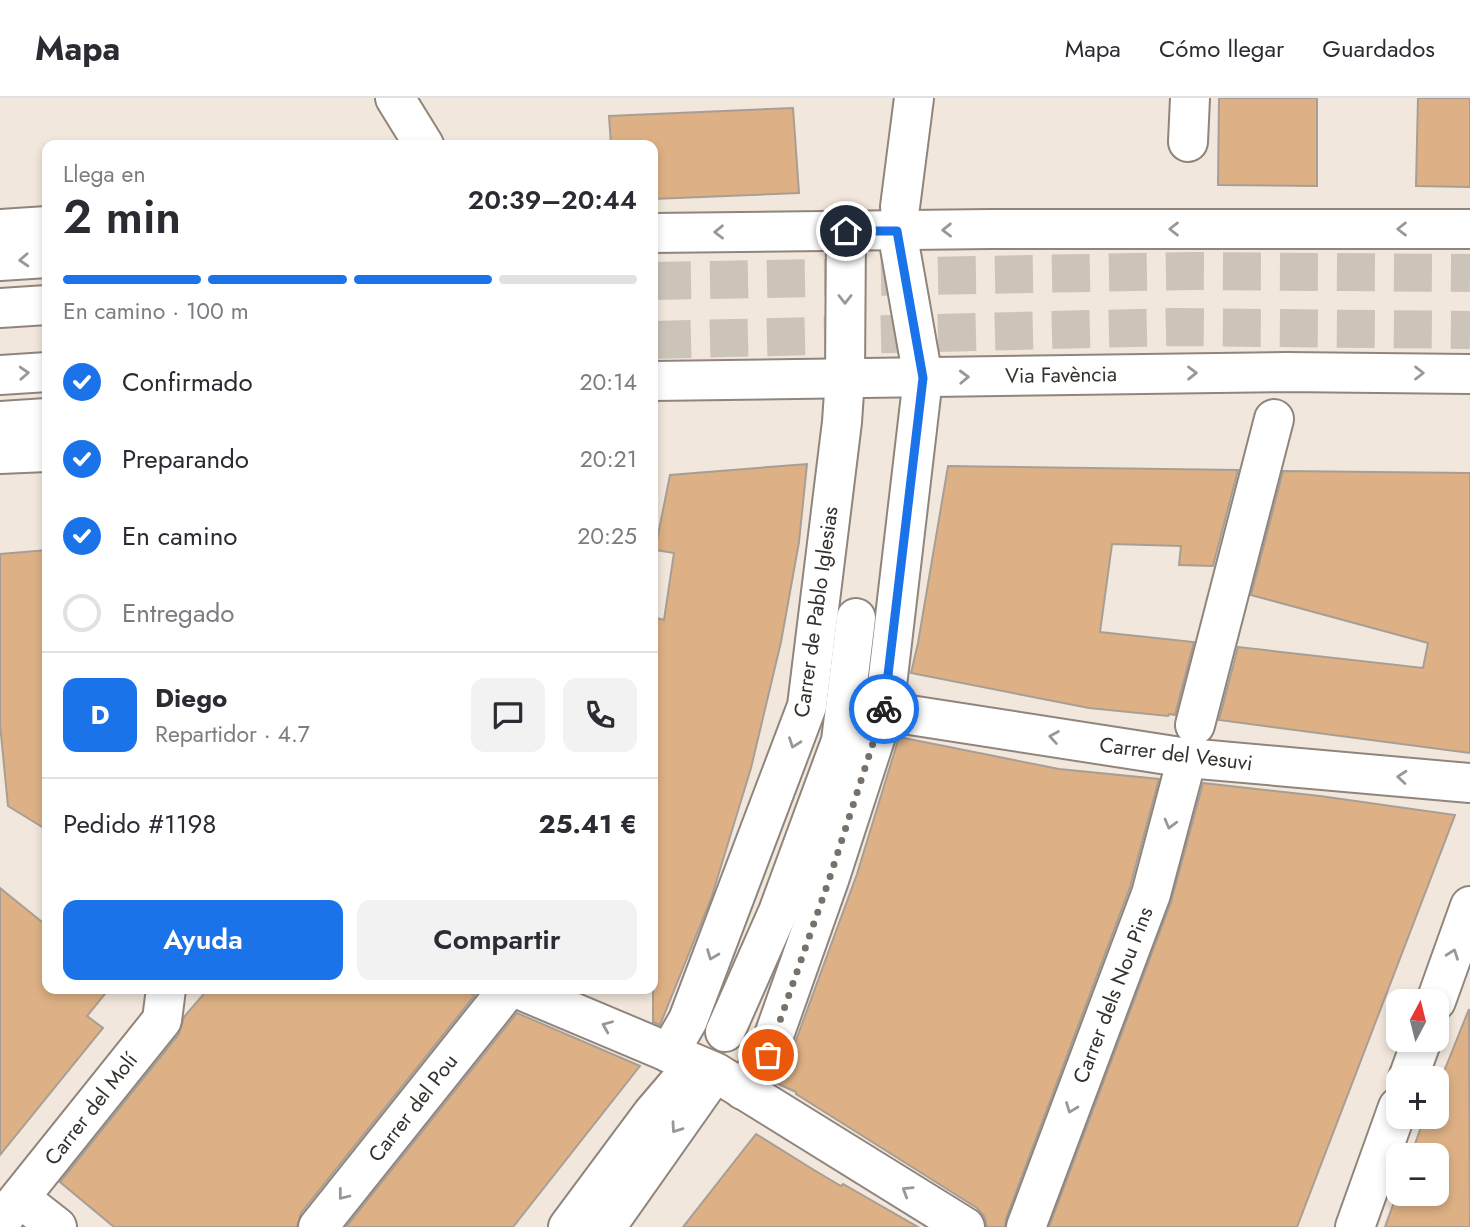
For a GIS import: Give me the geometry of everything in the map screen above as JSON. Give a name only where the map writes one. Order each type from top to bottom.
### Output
[{"type":"main road","points":[[395,98],[421,140]]},
{"type":"main road","name":"Carrer de Pablo Iglesias","points":[[568,1227],[646,1123],[704,1072],[768,1055],[884,711],[923,378],[898,219],[914,98]]},
{"type":"main road","points":[[1188,142],[1190,98]]},
{"type":"main road","points":[[658,233],[846,231],[898,219],[1470,229]]},
{"type":"main road","points":[[0,229],[42,226]]},
{"type":"main road","name":"Carrer de Pablo Iglesias","points":[[606,1227],[704,1072],[688,1020],[807,706],[840,448],[845,378],[846,231]]},
{"type":"main road","points":[[0,261],[42,258]]},
{"type":"main road","points":[[0,308],[42,305]]},
{"type":"main road","points":[[0,375],[42,372]]},
{"type":"main road","name":"Via Favència","points":[[658,381],[1286,372],[1470,373]]},
{"type":"main road","points":[[0,421],[42,418]]},
{"type":"main road","name":"Carrer dels Nou Pins","points":[[1026,1227],[1151,894],[1274,419]]},
{"type":"main road","points":[[0,454],[42,452]]},
{"type":"main road","name":"Carrer de Pablo Iglesias","points":[[726,1032],[778,912],[841,741],[856,618]]},
{"type":"main road","name":"Carrer del Vesuvi","points":[[884,711],[1191,741],[1470,783]]},
{"type":"main road","points":[[1440,989],[1470,906]]},
{"type":"main road","name":"Carrer del Molí","points":[[10,1210],[162,1020],[165,994]]},
{"type":"main road","name":"Carrer del Pou","points":[[318,1227],[504,994]]},
{"type":"main road","points":[[529,994],[704,1072],[965,1227]]},
{"type":"main road","points":[[1355,1227],[1390,1129]]},
{"type":"main road","points":[[10,1210],[57,1227]]},
{"type":"building","points":[[1219,98],[1317,98],[1317,186],[1218,185]]},
{"type":"building","points":[[1418,98],[1470,98],[1470,187],[1416,186]]},
{"type":"building","points":[[793,108],[799,193],[658,199],[658,140],[611,140],[609,116]]},
{"type":"building","points":[[807,464],[799,542],[781,642],[751,768],[711,899],[660,1025],[653,1022],[653,994],[658,994],[658,618],[664,620],[674,553],[658,550],[658,535],[670,475]]},
{"type":"building","points":[[948,466],[1238,470],[1213,566],[1179,565],[1181,546],[1112,544],[1100,632],[1194,642],[1175,715],[1089,708],[911,673]]},
{"type":"building","points":[[1283,471],[1470,473],[1470,753],[1219,720],[1238,647],[1423,668],[1428,643],[1251,595]]},
{"type":"building","points":[[42,550],[42,827],[8,806],[0,724],[0,554]]},
{"type":"building","points":[[899,737],[1059,769],[1159,779],[1130,887],[1005,1227],[987,1227],[984,1216],[977,1208],[796,1092],[776,1083],[788,1062],[857,874]]},
{"type":"building","points":[[1203,783],[1455,815],[1388,989],[1386,989],[1297,1227],[1049,1227],[1171,902]]},
{"type":"building","points":[[0,888],[42,922],[42,994],[105,994],[87,1016],[103,1028],[0,1155]]},
{"type":"building","points":[[204,994],[475,995],[301,1213],[297,1227],[114,1227],[60,1182],[179,1034],[184,1017]]},
{"type":"building","points":[[1469,1009],[1470,1227],[1385,1227],[1393,1206],[1449,1206],[1449,1143],[1415,1143],[1420,1129],[1449,1129],[1449,1066],[1446,1066]]},
{"type":"building","points":[[517,1013],[640,1066],[513,1227],[346,1227]]},
{"type":"building","points":[[756,1134],[841,1186],[843,1184],[918,1227],[683,1227]]},
{"type":"tunnel","points":[[658,281],[1192,271],[1470,273]]},
{"type":"tunnel","points":[[658,340],[1174,327],[1470,330]]},
{"type":"way so far","points":[[768,1055],[829,880],[884,709]]},
{"type":"route","points":[[846,231],[897,231],[923,378],[884,709]]}]
